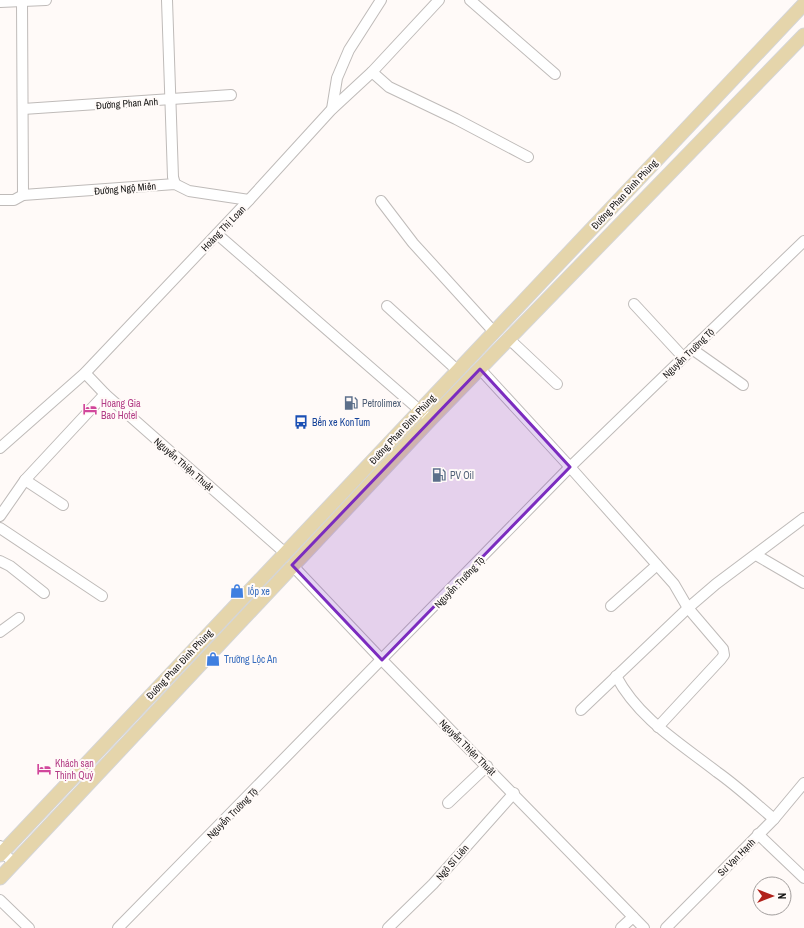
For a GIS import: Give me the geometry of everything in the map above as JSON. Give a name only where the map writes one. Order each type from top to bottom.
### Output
[{"type":"main road","name":"Đường Phan Đình Phùng","points":[[1,851],[804,4]]},
{"type":"main road","name":"Đường Phan Đình Phùng","points":[[0,878],[292,565],[508,338],[804,34]]},
{"type":"street","points":[[0,2],[46,0]]},
{"type":"street","points":[[167,0],[173,177],[175,184]]},
{"type":"street","points":[[332,109],[337,78],[349,50],[381,0]]},
{"type":"street","name":"Hoàng Thị Loan","points":[[0,448],[85,373],[249,200],[332,109],[372,72],[439,0]]},
{"type":"street","points":[[470,0],[555,74]]},
{"type":"street","points":[[22,2],[23,195]]},
{"type":"street","points":[[372,72],[390,87],[456,118],[528,157]]},
{"type":"street","name":"Đường Phan Anh","points":[[23,109],[231,95]]},
{"type":"street","name":"Đường Ngộ Miên","points":[[0,200],[14,200],[23,195],[175,184],[189,191],[249,200]]},
{"type":"street","points":[[381,201],[413,243],[494,332]]},
{"type":"street","points":[[217,234],[430,420]]},
{"type":"street","name":"Nguyễn Trường Tộ","points":[[118,928],[570,467],[804,241]]},
{"type":"street","points":[[634,304],[683,357]]},
{"type":"street","points":[[387,306],[457,370]]},
{"type":"street","points":[[508,338],[557,384]]},
{"type":"street","points":[[692,349],[743,385]]},
{"type":"street","points":[[480,369],[674,584],[688,608],[720,644],[724,655],[658,727]]},
{"type":"street","name":"Nguyễn Thiện Thuật","points":[[85,373],[105,394],[284,552]]},
{"type":"street","points":[[0,516],[25,480],[105,394]]},
{"type":"street","points":[[25,480],[63,505]]},
{"type":"street","points":[[581,710],[688,608],[716,584],[804,518]]},
{"type":"street","points":[[0,528],[102,596]]},
{"type":"street","points":[[756,555],[804,583]]},
{"type":"street","points":[[0,561],[10,566],[44,594]]},
{"type":"street","name":"Nguyễn Thiện Thuật","points":[[292,565],[382,660],[514,793],[644,928]]},
{"type":"street","points":[[611,606],[657,565]]},
{"type":"street","points":[[0,632],[19,618]]},
{"type":"street","points":[[616,676],[632,702],[652,722],[740,790],[774,819]]},
{"type":"street","points":[[448,803],[486,766]]},
{"type":"street","name":"Sư Vạn Hạnh","points":[[666,928],[774,819],[804,783]]},
{"type":"street","name":"Ngô Sĩ Liên","points":[[388,928],[433,884],[514,793]]},
{"type":"street","points":[[758,834],[804,878]]},
{"type":"street","points":[[1,851],[14,863]]},
{"type":"street","points":[[0,900],[29,928]]},
{"type":"street","points":[[621,928],[633,916]]},
{"type":"highlighted area","points":[[480,369],[570,467],[382,660],[292,565]]},
{"type":"place","name":"Petrolimex","points":[[351,403]]},
{"type":"place","name":"Hoang Gia Bao Hotel","points":[[90,409]]},
{"type":"place","name":"Bến xe KonTum","points":[[301,422]]},
{"type":"place","name":"PV Oil","points":[[439,475]]},
{"type":"place","name":"lốp xe","points":[[237,591]]},
{"type":"place","name":"Trường Lộc An","points":[[213,659]]},
{"type":"place","name":"Khách sạn Thịnh Quý","points":[[44,769]]}]
